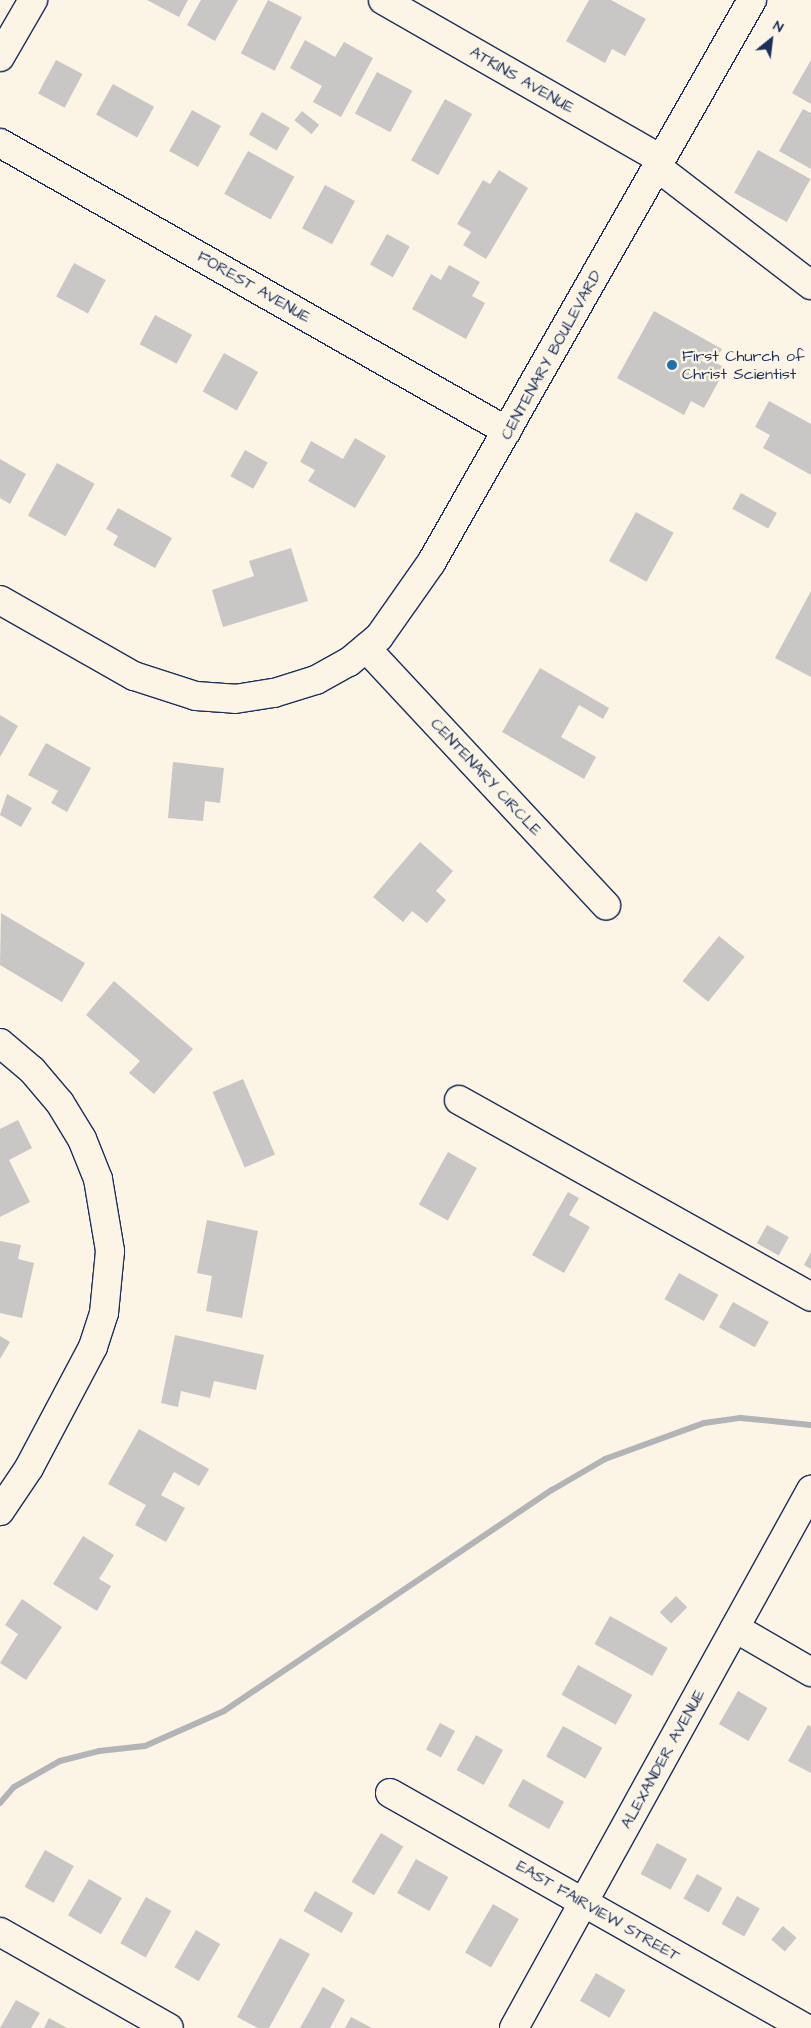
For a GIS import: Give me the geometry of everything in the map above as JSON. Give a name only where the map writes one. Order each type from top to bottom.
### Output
[{"type":"street","points":[[0,57],[33,0]]},
{"type":"street","name":"ATKINS AVENUE","points":[[383,0],[659,163],[811,285]]},
{"type":"street","name":"CENTENARY BOULEVARD","points":[[0,600],[134,676],[196,696],[236,699],[274,693],[316,680],[366,648],[403,607],[507,432],[752,0]]},
{"type":"street","name":"FOREST AVENUE","points":[[0,143],[507,432]]},
{"type":"street","name":"CENTENARY CIRCLE","points":[[366,648],[606,905]]},
{"type":"street","points":[[0,1044],[43,1083],[82,1139],[98,1179],[106,1220],[110,1271],[104,1312],[93,1347],[28,1468],[0,1511]]},
{"type":"street","points":[[459,1100],[811,1297]]},
{"type":"street","name":"ALEXANDER AVENUE","points":[[514,2028],[811,1490]]},
{"type":"street","points":[[735,1628],[811,1672]]},
{"type":"street","name":"EAST FAIRVIEW STREET","points":[[390,1793],[805,2028]]},
{"type":"street","points":[[0,1932],[169,2028]]},
{"type":"building","points":[[147,0],[188,0],[179,17]]},
{"type":"building","points":[[201,0],[238,0],[215,41],[187,25]]},
{"type":"building","points":[[268,0],[302,17],[275,71],[241,53]]},
{"type":"building","points":[[589,0],[611,0],[646,19],[625,56],[612,49],[605,63],[566,41]]},
{"type":"building","points":[[305,40],[335,57],[344,42],[373,58],[341,117],[313,102],[322,86],[290,68]]},
{"type":"building","points":[[56,60],[82,74],[65,108],[38,94]]},
{"type":"building","points":[[811,60],[811,104],[792,93]]},
{"type":"building","points":[[377,72],[412,91],[390,132],[355,113]]},
{"type":"building","points":[[113,84],[154,107],[137,137],[96,115]]},
{"type":"building","points":[[445,99],[472,114],[438,175],[411,160]]},
{"type":"building","points":[[803,109],[811,113],[811,169],[779,151]]},
{"type":"building","points":[[192,110],[221,126],[198,167],[169,151]]},
{"type":"building","points":[[302,111],[319,125],[312,134],[294,120]]},
{"type":"building","points":[[262,112],[290,128],[277,151],[249,135]]},
{"type":"building","points":[[758,150],[810,179],[787,222],[734,193]]},
{"type":"building","points":[[248,151],[294,177],[271,220],[224,194]]},
{"type":"building","points":[[499,170],[528,188],[486,259],[463,245],[471,232],[457,224],[483,180],[490,184]]},
{"type":"building","points":[[325,185],[355,201],[332,244],[302,228]]},
{"type":"building","points":[[387,234],[410,247],[393,277],[370,265]]},
{"type":"building","points":[[74,263],[106,280],[88,313],[56,297]]},
{"type":"building","points":[[449,265],[480,282],[472,296],[485,303],[466,339],[412,309],[431,274],[441,280]]},
{"type":"building","name":"First Church of Christ Scientist","points":[[654,311],[722,349],[714,362],[726,368],[704,408],[691,401],[684,415],[617,378]]},
{"type":"building","points":[[155,315],[192,335],[177,364],[140,344]]},
{"type":"building","points":[[224,353],[258,372],[237,410],[203,391]]},
{"type":"building","points":[[769,401],[811,424],[811,475],[763,448],[770,435],[755,427]]},
{"type":"building","points":[[355,438],[386,456],[355,508],[308,481],[315,470],[300,462],[311,441],[343,459]]},
{"type":"building","points":[[245,450],[268,463],[253,489],[230,476]]},
{"type":"building","points":[[0,459],[26,474],[10,504],[0,498]]},
{"type":"building","points":[[57,463],[95,484],[66,536],[28,515]]},
{"type":"building","points":[[741,493],[777,513],[768,529],[732,509]]},
{"type":"building","points":[[118,508],[172,538],[155,568],[113,545],[118,536],[106,529]]},
{"type":"building","points":[[636,512],[674,533],[646,582],[609,561]]},
{"type":"building","points":[[291,548],[308,601],[223,627],[212,590],[254,576],[249,561]]},
{"type":"building","points":[[811,591],[811,677],[775,658]]},
{"type":"building","points":[[540,668],[609,708],[603,719],[579,705],[561,737],[596,757],[584,779],[502,732]]},
{"type":"building","points":[[0,715],[18,726],[0,757]]},
{"type":"building","points":[[46,743],[91,768],[67,812],[51,803],[58,791],[28,775]]},
{"type":"building","points":[[173,762],[224,768],[220,803],[205,801],[203,821],[168,818]]},
{"type":"building","points":[[7,794],[32,808],[21,827],[0,815]]},
{"type":"building","points":[[420,842],[453,871],[436,891],[446,900],[427,923],[412,911],[403,922],[373,897]]},
{"type":"building","points":[[1,913],[85,963],[62,1002],[0,965]]},
{"type":"building","points":[[719,936],[745,957],[708,1002],[682,981]]},
{"type":"building","points":[[114,981],[193,1049],[154,1094],[129,1073],[140,1061],[86,1015]]},
{"type":"building","points":[[243,1079],[275,1154],[245,1167],[213,1092]]},
{"type":"building","points":[[18,1120],[32,1148],[9,1160],[30,1202],[0,1217],[0,1129]]},
{"type":"building","points":[[448,1152],[477,1168],[448,1220],[419,1204]]},
{"type":"building","points":[[568,1192],[579,1198],[569,1215],[590,1227],[564,1273],[532,1255]]},
{"type":"building","points":[[207,1220],[258,1231],[242,1318],[206,1311],[212,1276],[197,1273]]},
{"type":"building","points":[[767,1225],[789,1237],[779,1255],[757,1243]]},
{"type":"building","points":[[0,1241],[21,1245],[18,1259],[34,1263],[22,1318],[0,1313]]},
{"type":"building","points":[[811,1252],[811,1269],[804,1265]]},
{"type":"building","points":[[679,1273],[718,1295],[704,1321],[664,1299]]},
{"type":"building","points":[[733,1302],[769,1322],[755,1347],[719,1327]]},
{"type":"building","points":[[175,1335],[264,1355],[256,1390],[214,1381],[210,1398],[181,1391],[178,1407],[161,1403]]},
{"type":"building","points":[[0,1336],[10,1342],[0,1359]]},
{"type":"building","points":[[139,1429],[209,1469],[199,1486],[174,1472],[161,1495],[185,1508],[166,1542],[135,1525],[146,1505],[108,1484]]},
{"type":"building","points":[[83,1536],[114,1555],[99,1579],[111,1586],[97,1611],[53,1584]]},
{"type":"building","points":[[676,1596],[687,1607],[671,1624],[660,1612]]},
{"type":"building","points":[[22,1599],[62,1627],[26,1680],[0,1663],[18,1634],[5,1625]]},
{"type":"building","points":[[610,1616],[668,1648],[652,1676],[594,1644]]},
{"type":"building","points":[[578,1665],[632,1695],[616,1725],[562,1695]]},
{"type":"building","points":[[738,1691],[767,1708],[748,1741],[719,1724]]},
{"type":"building","points":[[440,1723],[455,1731],[441,1757],[426,1749]]},
{"type":"building","points":[[808,1725],[811,1727],[811,1773],[788,1761]]},
{"type":"building","points":[[563,1726],[602,1748],[585,1778],[546,1757]]},
{"type":"building","points":[[476,1735],[503,1750],[484,1785],[457,1770]]},
{"type":"building","points":[[523,1779],[564,1802],[549,1829],[508,1806]]},
{"type":"building","points":[[381,1833],[403,1846],[374,1895],[352,1882]]},
{"type":"building","points":[[657,1843],[687,1859],[671,1890],[641,1874]]},
{"type":"building","points":[[45,1850],[74,1866],[54,1903],[25,1887]]},
{"type":"building","points":[[416,1859],[448,1877],[429,1911],[397,1893]]},
{"type":"building","points":[[697,1874],[722,1888],[709,1913],[683,1898]]},
{"type":"building","points":[[89,1879],[122,1898],[101,1934],[68,1915]]},
{"type":"building","points":[[315,1891],[353,1913],[342,1933],[304,1911]]},
{"type":"building","points":[[737,1896],[760,1909],[744,1937],[721,1924]]},
{"type":"building","points":[[146,1897],[171,1911],[146,1957],[120,1943]]},
{"type":"building","points":[[493,1904],[519,1919],[491,1967],[465,1952]]},
{"type":"building","points":[[783,1926],[797,1938],[785,1951],[771,1940]]},
{"type":"building","points":[[196,1930],[220,1944],[199,1981],[174,1967]]},
{"type":"building","points":[[280,1938],[310,1954],[269,2028],[258,2028],[237,2017]]},
{"type":"building","points":[[596,1973],[625,1990],[609,2018],[580,2001]]},
{"type":"building","points":[[323,1987],[345,2000],[330,2028],[300,2028]]},
{"type":"building","points":[[16,2000],[40,2013],[31,2028],[0,2028]]},
{"type":"building","points":[[351,2017],[372,2028],[345,2028]]},
{"type":"building","points":[[49,2018],[67,2028],[44,2028]]},
{"type":"waterway","points":[[0,1803],[14,1787],[60,1761],[99,1751],[145,1746],[224,1711],[552,1490],[605,1459],[704,1423],[741,1418],[811,1425]]},
{"type":"place","name":"First Church of Christ Scientist","points":[[672,365]]}]
